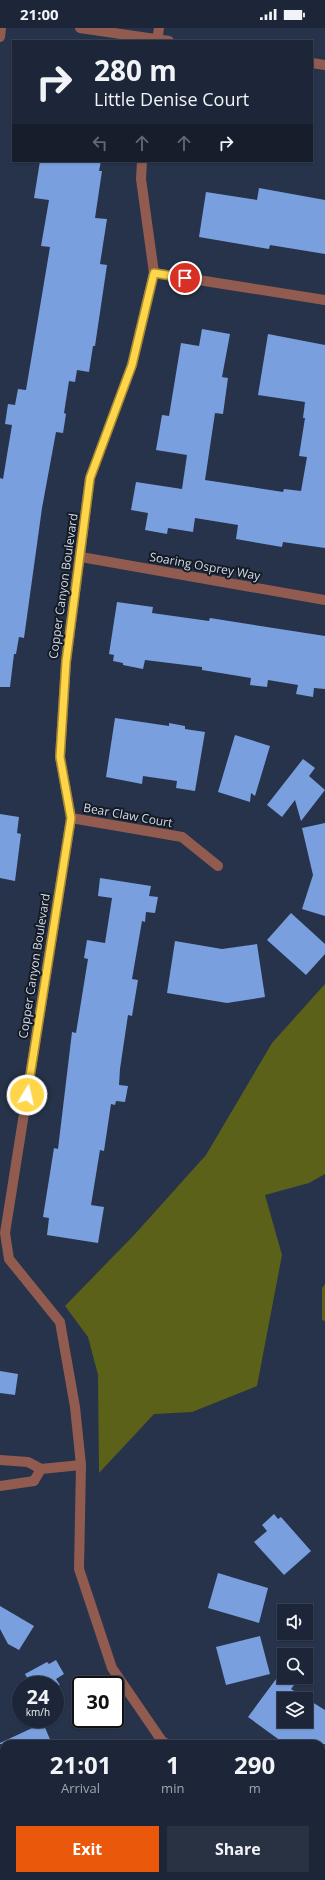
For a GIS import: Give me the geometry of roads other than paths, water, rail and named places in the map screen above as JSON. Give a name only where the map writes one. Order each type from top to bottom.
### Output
[{"type":"street","points":[[0,37],[1,28]]},
{"type":"street","points":[[80,28],[157,40],[159,28]]},
{"type":"street","points":[[313,63],[325,65]]},
{"type":"street","name":"Copper Canyon Boulevard","points":[[142,162],[141,179],[154,273],[132,365],[90,478],[66,662],[60,757],[71,818],[5,1233],[9,1260],[60,1322],[75,1407],[80,1465],[79,1569],[112,1668],[161,1740]]},
{"type":"street","points":[[154,273],[325,300]]},
{"type":"street","name":"Soaring Osprey Way","points":[[80,557],[325,600]]},
{"type":"street","name":"Bear Claw Court","points":[[71,818],[182,837],[218,866]]},
{"type":"street","points":[[0,1460],[28,1462],[41,1470],[80,1465]]},
{"type":"street","points":[[0,1486],[34,1481],[41,1470]]}]
